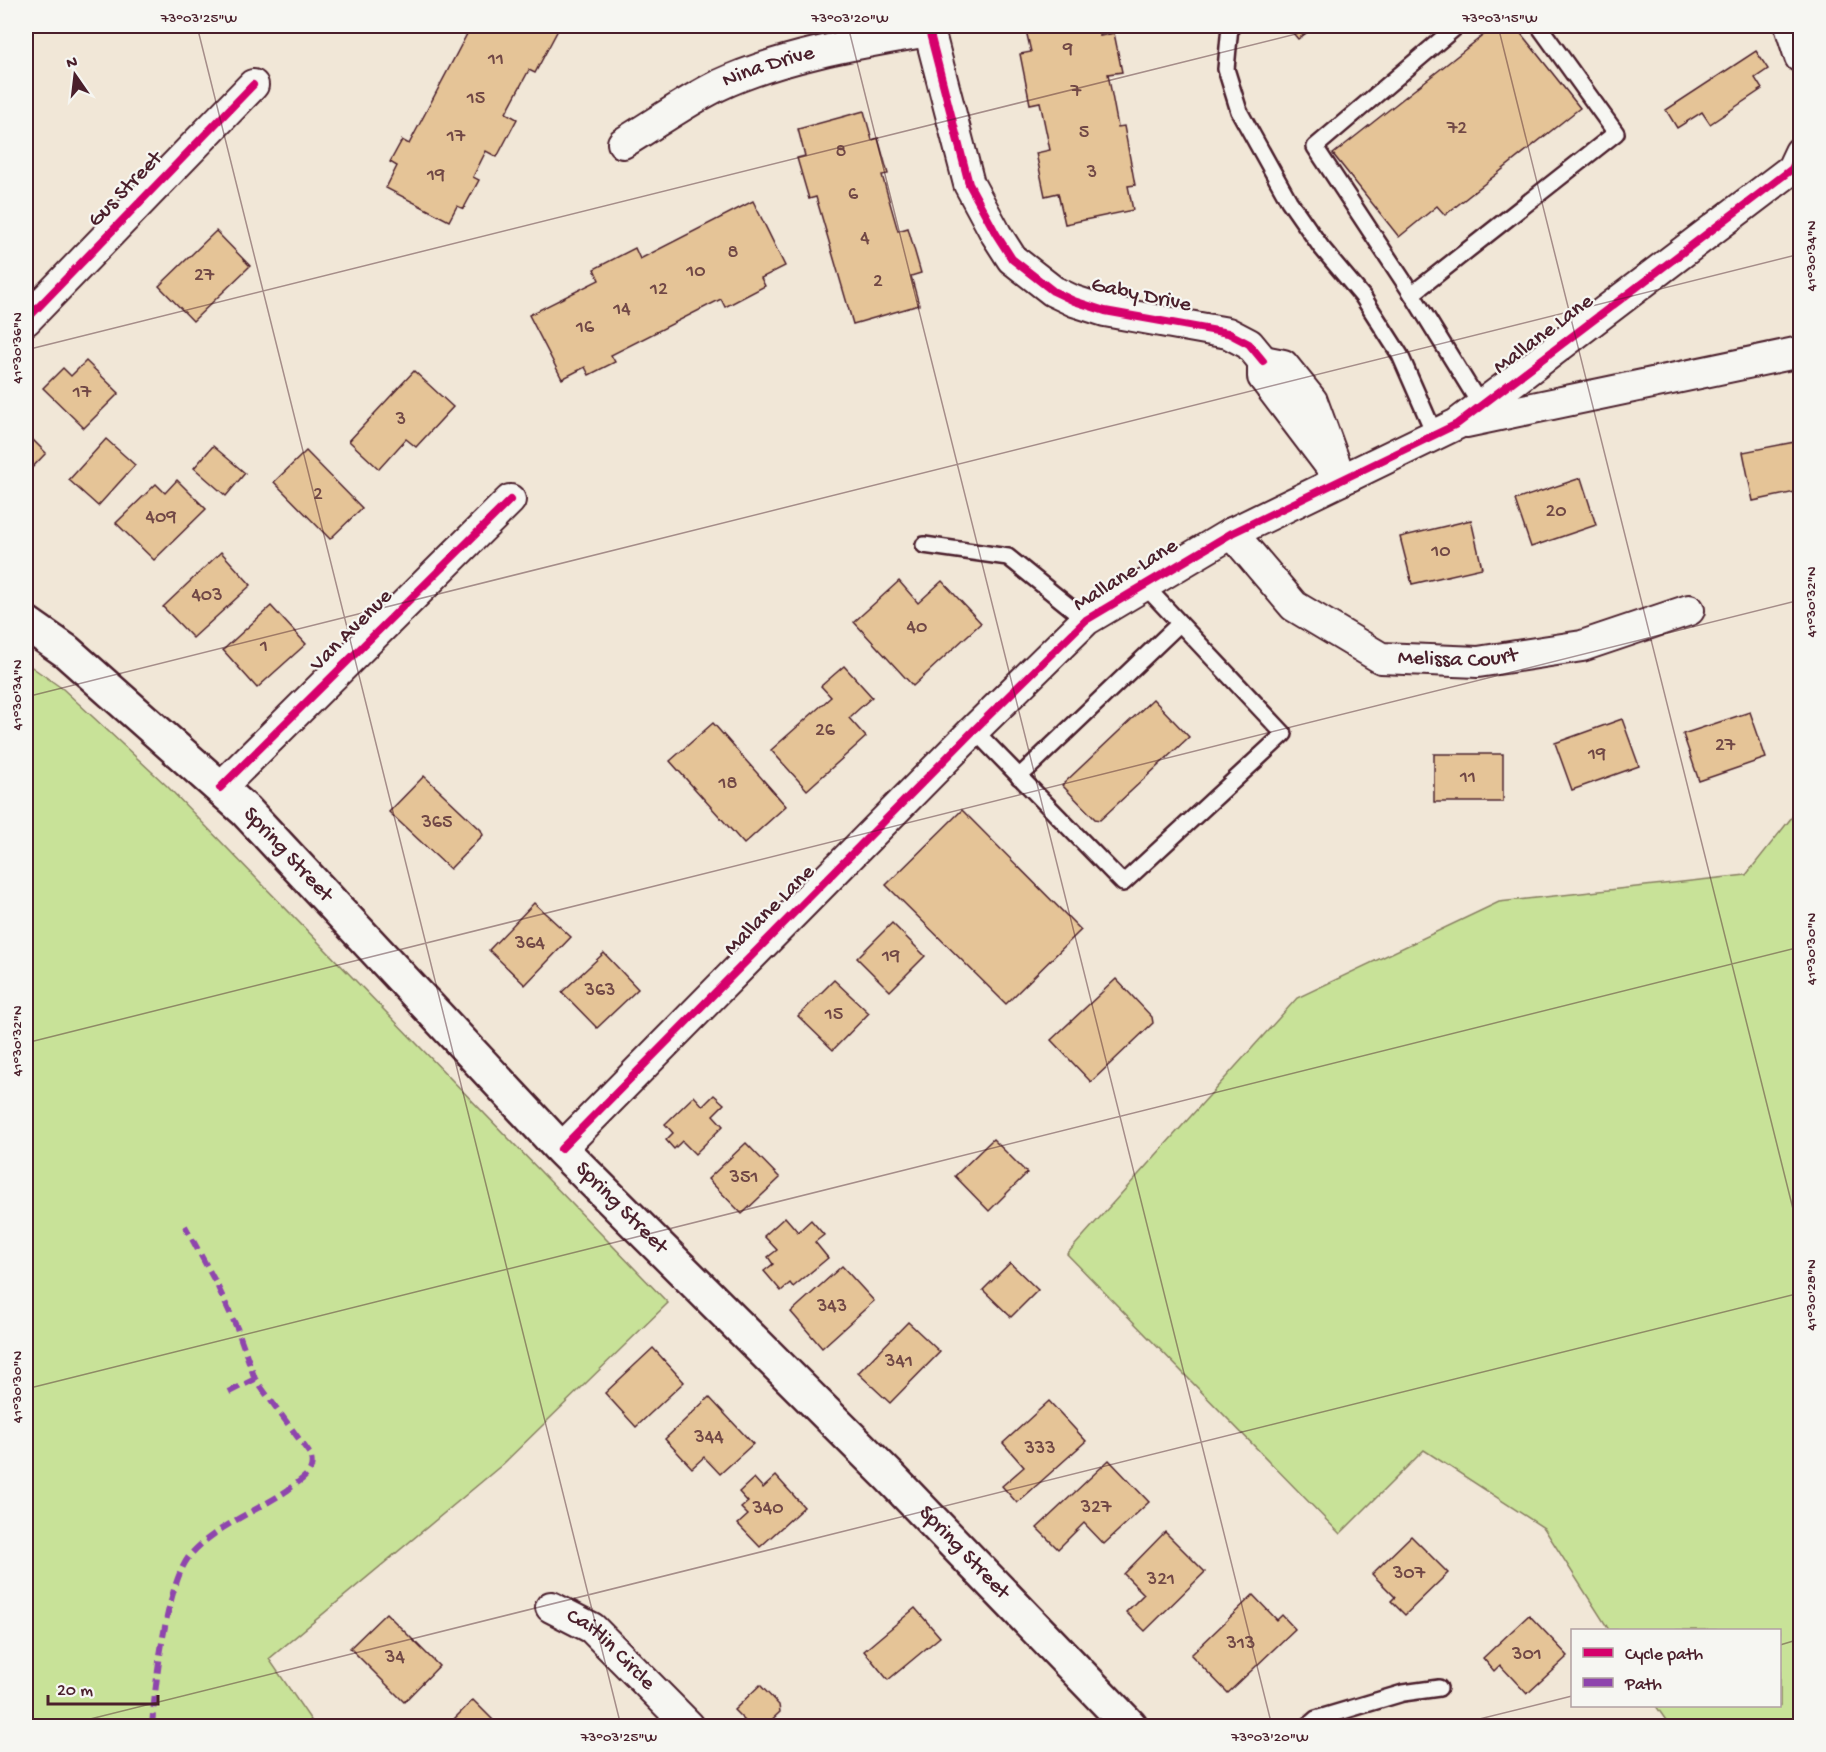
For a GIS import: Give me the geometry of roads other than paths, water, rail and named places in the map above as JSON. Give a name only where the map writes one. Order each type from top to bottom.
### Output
[{"type":"main road","name":"Spring Street","points":[[26,623],[66,651],[246,811],[561,1149],[890,1477],[1130,1726]]},
{"type":"street","points":[[1790,26],[1800,57]]},
{"type":"street","name":"Nina Drive","points":[[623,143],[717,86],[772,66],[848,45],[929,28]]},
{"type":"street","name":"Gaby Drive","points":[[929,28],[969,184],[1012,259],[1053,291],[1074,301],[1105,311],[1228,333],[1249,344],[1263,361],[1283,365],[1312,401],[1341,480]]},
{"type":"street","name":"Gus Street","points":[[26,320],[253,85]]},
{"type":"street","name":"Mallane Lane","points":[[561,1149],[974,730],[1086,620],[1232,533],[1446,429],[1481,406],[1792,169],[1800,152]]},
{"type":"street","name":"Mallane Lane","points":[[1446,429],[1800,352]]},
{"type":"street","name":"Van Avenue","points":[[220,788],[510,500]]},
{"type":"street","name":"Melissa Court","points":[[1232,533],[1294,606],[1381,658],[1478,662],[1582,646],[1689,610]]},
{"type":"street","name":"Caitlin Circle","points":[[551,1607],[592,1628],[689,1726]]},
{"type":"lane","points":[[1230,26],[1226,69],[1244,120],[1288,201],[1321,247],[1363,297],[1446,429]]},
{"type":"lane","points":[[1457,26],[1315,147],[1412,294],[1481,406]]},
{"type":"lane","points":[[1412,294],[1616,133],[1539,26]]},
{"type":"lane","points":[[924,545],[1008,557],[1086,620]]},
{"type":"lane","points":[[974,730],[1123,883],[1284,734],[1144,585]]},
{"type":"lane","points":[[1019,777],[1179,624]]},
{"type":"lane","points":[[1308,1726],[1316,1719],[1403,1693],[1439,1688]]}]
